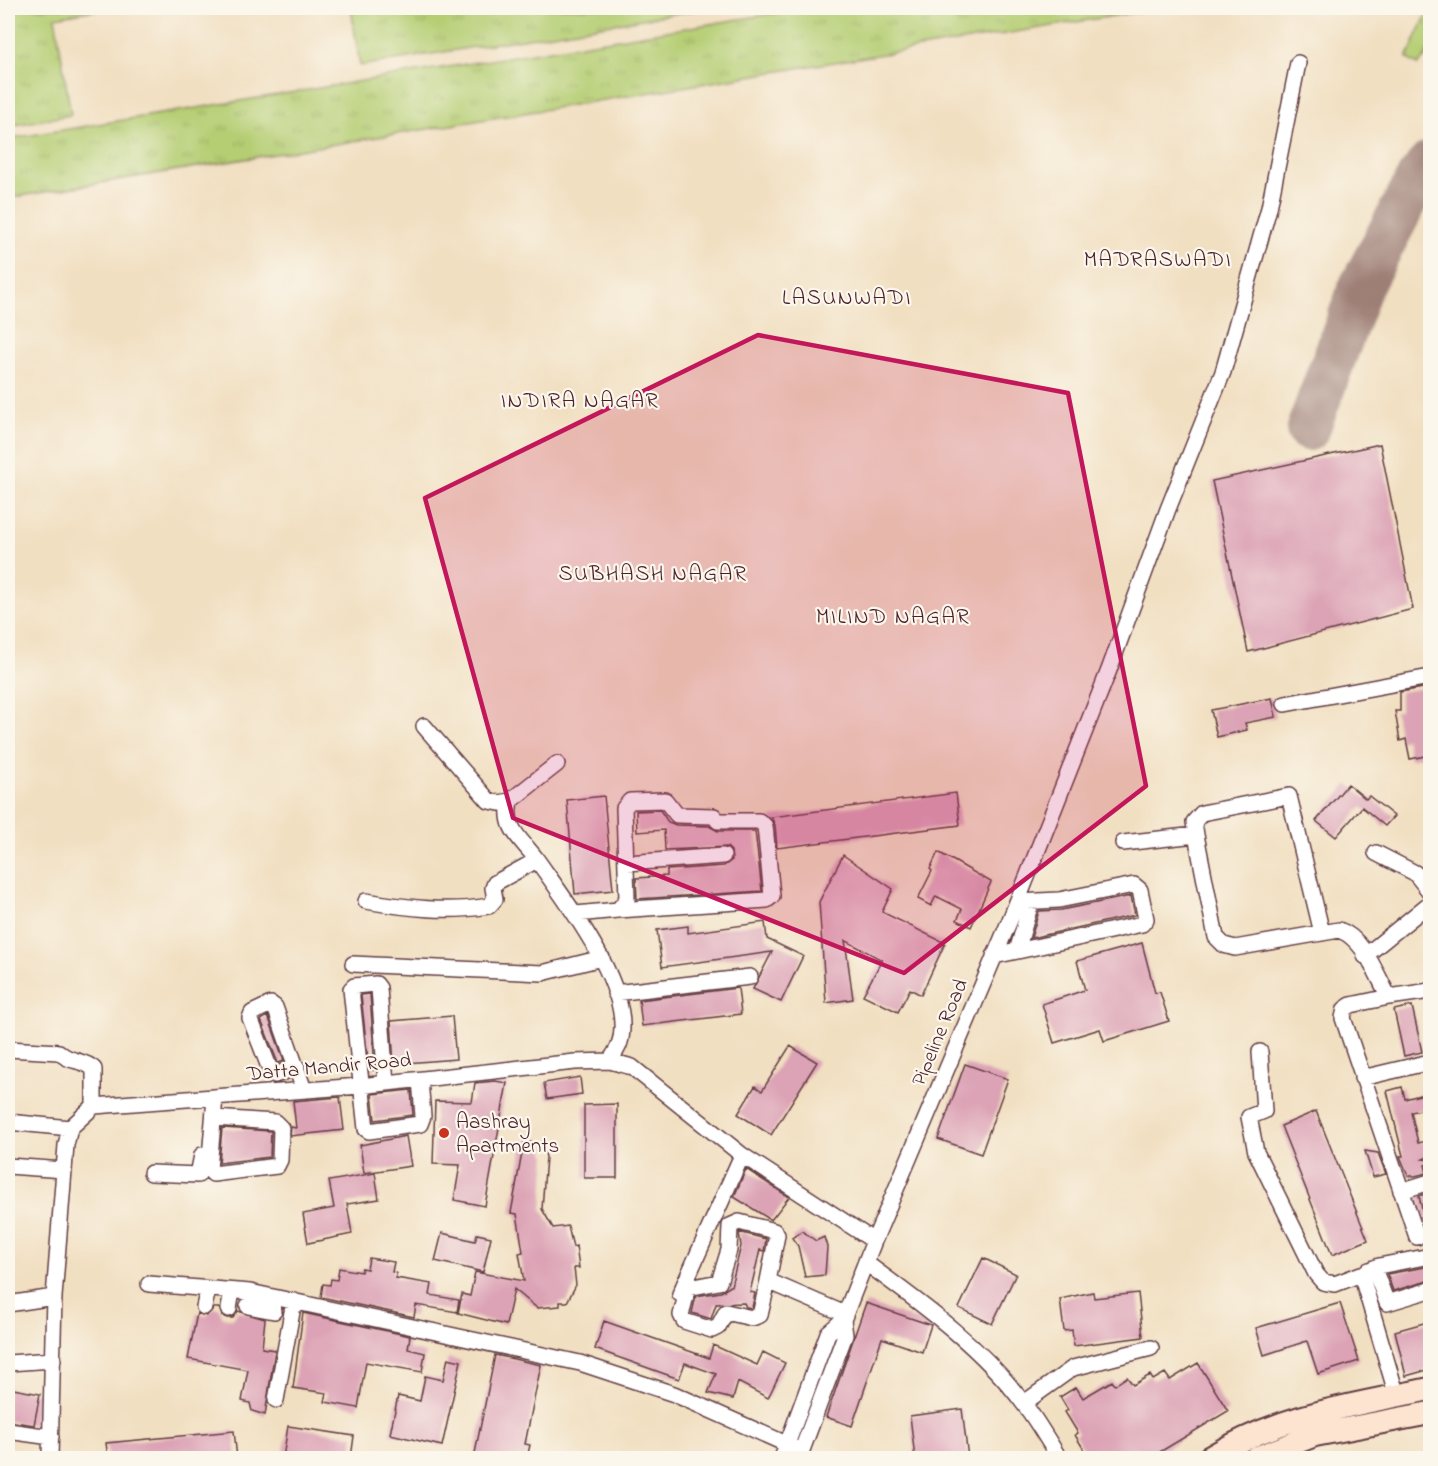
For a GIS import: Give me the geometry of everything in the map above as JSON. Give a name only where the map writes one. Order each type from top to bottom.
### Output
[{"type":"main road","points":[[1209,1458],[1267,1428],[1304,1415],[1431,1389]]},
{"type":"main road","points":[[1256,1458],[1315,1435],[1431,1413]]},
{"type":"street","name":"Pipeline Road","points":[[785,1451],[828,1333],[844,1317],[994,956],[1022,908],[1073,759],[1223,372],[1269,208],[1298,63]]},
{"type":"street","points":[[1285,704],[1431,677]]},
{"type":"street","points":[[424,726],[489,801],[499,803],[510,801],[557,764]]},
{"type":"street","points":[[1322,933],[1290,796],[1285,795],[1202,813],[1196,817],[1194,822],[1196,835],[1216,937],[1224,945],[1235,948],[1322,933],[1339,930],[1357,940],[1389,997]]},
{"type":"street","points":[[576,914],[767,900],[772,896],[765,826],[759,821],[718,821],[714,816],[677,815],[665,800],[630,801],[624,808],[627,899],[618,910]]},
{"type":"street","points":[[510,801],[509,824],[537,860],[555,889],[576,914],[602,958],[615,993],[620,1015],[620,1043],[610,1061]]},
{"type":"street","points":[[1123,843],[1196,835]]},
{"type":"street","points":[[1376,853],[1415,873],[1431,892]]},
{"type":"street","points":[[627,863],[723,856]]},
{"type":"street","points":[[366,901],[414,909],[472,909],[489,906],[495,899],[493,888],[495,883],[537,860]]},
{"type":"street","points":[[994,956],[1142,924],[1146,919],[1140,890],[1134,885],[1022,908],[1017,951]]},
{"type":"street","points":[[1365,956],[1431,903]]},
{"type":"street","points":[[352,964],[542,973],[602,958]]},
{"type":"street","points":[[615,993],[750,977]]},
{"type":"street","points":[[386,1077],[379,988],[375,984],[354,986],[351,988],[366,1129],[369,1131],[420,1124],[423,1116],[420,1080]]},
{"type":"street","points":[[1417,1237],[1344,1024],[1345,1009],[1351,1005],[1389,997],[1431,992]]},
{"type":"street","points":[[8,1049],[59,1052],[67,1059],[87,1063],[94,1070],[94,1106],[70,1128],[64,1170],[54,1297],[50,1458]]},
{"type":"street","points":[[1260,1052],[1264,1111],[1249,1117],[1257,1152],[1316,1274],[1323,1282],[1335,1284],[1368,1271],[1431,1256]]},
{"type":"street","name":"Datta Mandir Road","points":[[94,1106],[304,1090],[359,1079],[386,1077],[420,1080],[574,1062],[610,1061],[632,1067],[742,1155],[874,1241]]},
{"type":"street","points":[[1362,1078],[1431,1062]]},
{"type":"street","points":[[297,1067],[304,1090]]},
{"type":"street","points":[[212,1098],[213,1118],[209,1170],[213,1173],[277,1166],[280,1160],[280,1128],[275,1122],[213,1118]]},
{"type":"street","points":[[151,1173],[198,1175],[212,1098]]},
{"type":"street","points":[[8,1122],[70,1128]]},
{"type":"street","points":[[671,1314],[742,1155]]},
{"type":"street","points":[[8,1166],[64,1170]]},
{"type":"street","points":[[1401,1191],[1431,1182]]},
{"type":"street","points":[[739,1222],[774,1231],[777,1235],[768,1281],[760,1315],[752,1318],[726,1312],[718,1327],[711,1330],[684,1321],[681,1315],[688,1288],[718,1282],[729,1250],[730,1226],[733,1223],[739,1222]]},
{"type":"street","points":[[866,1263],[925,1307],[985,1360],[1024,1403],[1059,1458]]},
{"type":"street","points":[[1368,1271],[1387,1303],[1431,1290]]},
{"type":"street","points":[[1368,1271],[1397,1396]]},
{"type":"street","points":[[768,1281],[844,1317]]},
{"type":"street","points":[[149,1284],[232,1291],[248,1303],[275,1308],[294,1301],[580,1363],[674,1394],[785,1451],[801,1455]]},
{"type":"street","points":[[204,1307],[208,1289]]},
{"type":"street","points":[[229,1309],[232,1291]]},
{"type":"street","points":[[8,1304],[54,1297]]},
{"type":"street","points":[[276,1400],[294,1301]]},
{"type":"street","name":"Pipeline Road","points":[[801,1455],[845,1335],[844,1317]]},
{"type":"street","points":[[1024,1403],[1073,1368],[1151,1348]]},
{"type":"street","points":[[8,1363],[53,1360]]},
{"type":"street","points":[[8,1431],[51,1437]]},
{"type":"highlighted area","points":[[758,335],[1068,393],[1146,786],[904,973],[513,818],[425,498]]},
{"type":"green space","points":[[8,8],[107,8],[55,17],[71,115],[8,126]]},
{"type":"green space","points":[[351,8],[708,8],[360,66]]},
{"type":"green space","points":[[807,8],[1162,8],[8,198],[8,139]]},
{"type":"green space","points":[[1426,16],[1430,18],[1430,51],[1418,65],[1407,58]]},
{"type":"building","points":[[1380,444],[1413,609],[1248,652],[1212,481]]},
{"type":"building","points":[[1429,687],[1431,755],[1410,759],[1406,739],[1400,741],[1395,711],[1400,711],[1400,692]]},
{"type":"building","points":[[1272,698],[1276,717],[1245,723],[1247,730],[1217,737],[1211,710]]},
{"type":"building","points":[[1348,784],[1366,799],[1369,796],[1394,816],[1385,826],[1362,807],[1336,837],[1316,821]]},
{"type":"building","points":[[956,793],[960,825],[777,848],[775,825],[771,817]]},
{"type":"building","points":[[604,796],[613,890],[575,894],[567,800]]},
{"type":"building","points":[[660,810],[668,822],[676,825],[709,826],[718,831],[755,831],[762,891],[637,899],[636,878],[667,876],[667,870],[724,866],[732,860],[731,851],[727,847],[665,850],[664,830],[637,832],[636,811]]},
{"type":"building","points":[[938,852],[991,882],[971,927],[957,920],[962,909],[936,896],[931,906],[918,899],[932,871],[930,869]]},
{"type":"building","points":[[843,855],[893,889],[882,912],[945,943],[921,995],[910,989],[898,1012],[863,995],[882,960],[845,940],[853,999],[826,1003],[819,902]]},
{"type":"building","points":[[1131,896],[1135,915],[1031,938],[1039,911],[1061,910]]},
{"type":"building","points":[[765,922],[767,939],[803,956],[781,1002],[753,989],[772,952],[662,967],[657,930],[688,926],[688,933]]},
{"type":"building","points":[[1142,943],[1155,993],[1160,992],[1169,1021],[1104,1041],[1100,1029],[1054,1043],[1042,1004],[1085,990],[1077,961]]},
{"type":"building","points":[[738,988],[741,1014],[642,1026],[639,1000]]},
{"type":"building","points":[[370,994],[375,1070],[369,1070],[361,995]]},
{"type":"building","points":[[1412,1006],[1422,1052],[1404,1056],[1394,1010]]},
{"type":"building","points":[[268,1016],[284,1061],[278,1063],[261,1020]]},
{"type":"building","points":[[452,1016],[456,1059],[394,1064],[391,1021]]},
{"type":"building","points":[[790,1046],[817,1062],[771,1135],[738,1114],[755,1086],[762,1091]]},
{"type":"building","points":[[965,1064],[1008,1079],[981,1154],[938,1139]]},
{"type":"building","points":[[580,1077],[582,1094],[547,1099],[544,1083]]},
{"type":"building","points":[[495,1081],[507,1083],[485,1206],[454,1200],[460,1165],[433,1164],[435,1101],[472,1102],[475,1083]]},
{"type":"building","points":[[1402,1087],[1405,1099],[1431,1092],[1431,1108],[1411,1112],[1418,1143],[1426,1141],[1430,1156],[1423,1159],[1431,1160],[1431,1163],[1425,1165],[1427,1173],[1415,1176],[1408,1176],[1400,1156],[1403,1156],[1387,1091]]},
{"type":"building","points":[[411,1090],[413,1115],[375,1120],[372,1094]]},
{"type":"building","points":[[340,1097],[344,1130],[290,1136],[291,1127],[296,1128],[293,1101]]},
{"type":"building","points":[[617,1104],[617,1178],[584,1178],[584,1105]]},
{"type":"building","points":[[1316,1111],[1368,1240],[1332,1255],[1281,1126]]},
{"type":"building","points":[[222,1128],[271,1131],[270,1157],[219,1163]]},
{"type":"building","points":[[406,1136],[411,1166],[364,1173],[360,1145]]},
{"type":"building","points":[[524,1142],[542,1143],[546,1157],[542,1209],[553,1228],[568,1226],[573,1247],[576,1246],[579,1268],[574,1268],[576,1285],[567,1302],[560,1302],[560,1306],[537,1308],[514,1289],[506,1325],[458,1313],[462,1294],[470,1296],[475,1272],[524,1281],[519,1253],[523,1252],[517,1214],[511,1213]]},
{"type":"building","points":[[1365,1151],[1378,1153],[1386,1174],[1373,1177]]},
{"type":"building","points":[[746,1169],[789,1197],[771,1220],[734,1197]]},
{"type":"building","points":[[375,1173],[379,1199],[347,1204],[352,1234],[308,1243],[303,1214],[334,1208],[329,1181]]},
{"type":"building","points":[[1431,1192],[1431,1221],[1425,1221],[1419,1196]]},
{"type":"building","points":[[802,1231],[816,1241],[824,1237],[827,1247],[825,1275],[805,1277],[798,1246],[792,1238]]},
{"type":"building","points":[[739,1232],[766,1239],[764,1251],[760,1250],[750,1292],[755,1293],[752,1308],[746,1307],[744,1303],[716,1304],[711,1319],[692,1313],[696,1296],[721,1292],[731,1286],[741,1246]]},
{"type":"building","points":[[442,1233],[475,1241],[477,1234],[491,1237],[483,1272],[435,1261]]},
{"type":"building","points":[[369,1258],[394,1262],[392,1272],[396,1273],[396,1278],[432,1284],[430,1295],[459,1300],[457,1312],[416,1305],[414,1317],[321,1297],[323,1284],[330,1285],[331,1279],[337,1280],[339,1268],[361,1272],[362,1268],[367,1269]]},
{"type":"building","points":[[983,1258],[1016,1274],[992,1324],[959,1308]]},
{"type":"building","points":[[1431,1266],[1431,1280],[1393,1291],[1387,1274]]},
{"type":"building","points":[[1093,1292],[1094,1298],[1138,1293],[1143,1337],[1074,1346],[1072,1330],[1064,1331],[1060,1299]]},
{"type":"building","points":[[866,1303],[931,1325],[922,1352],[882,1338],[852,1426],[826,1417]]},
{"type":"building","points":[[1340,1303],[1359,1361],[1318,1374],[1307,1341],[1264,1355],[1256,1328]]},
{"type":"building","points":[[214,1308],[219,1308],[222,1316],[227,1318],[233,1318],[238,1311],[265,1319],[262,1348],[275,1350],[265,1415],[252,1411],[250,1403],[242,1401],[248,1370],[188,1359],[197,1313],[206,1316]]},
{"type":"building","points":[[303,1313],[410,1336],[408,1349],[425,1353],[422,1372],[366,1362],[358,1408],[325,1402],[327,1393],[293,1388]]},
{"type":"building","points":[[604,1321],[709,1358],[713,1345],[757,1365],[763,1352],[785,1363],[768,1398],[738,1382],[733,1399],[708,1393],[716,1374],[685,1363],[679,1379],[595,1349]]},
{"type":"building","points":[[1431,1321],[1431,1369],[1406,1376],[1395,1331]]},
{"type":"building","points":[[495,1355],[541,1365],[525,1444],[530,1445],[527,1458],[474,1458]]},
{"type":"building","points":[[448,1358],[461,1361],[442,1446],[390,1434],[398,1396],[420,1401],[425,1376],[443,1380]]},
{"type":"building","points":[[1198,1363],[1228,1411],[1150,1458],[1089,1458],[1075,1435],[1078,1433],[1065,1412],[1068,1410],[1060,1397],[1076,1387],[1083,1398],[1112,1381],[1115,1385],[1127,1377],[1133,1385],[1150,1375],[1153,1380],[1165,1373],[1170,1380]]},
{"type":"building","points":[[8,1388],[40,1394],[34,1425],[8,1421]]},
{"type":"building","points":[[962,1409],[968,1458],[915,1458],[910,1416]]},
{"type":"building","points":[[288,1426],[354,1436],[351,1458],[283,1458]]},
{"type":"building","points":[[234,1431],[237,1458],[108,1458],[106,1443]]},
{"type":"taxiway","points":[[1308,429],[1361,286],[1418,178],[1430,163]]},
{"type":"place","name":"Aashray Apartments","points":[[444,1133]]},
{"type":"district","name":"MADRASWADI","points":[[1158,258]]},
{"type":"district","name":"LASUNWADI","points":[[847,296]]},
{"type":"district","name":"INDIRA NAGAR","points":[[580,399]]},
{"type":"district","name":"SUBHASH NAGAR","points":[[653,572]]},
{"type":"district","name":"MILIND NAGAR","points":[[893,615]]}]
